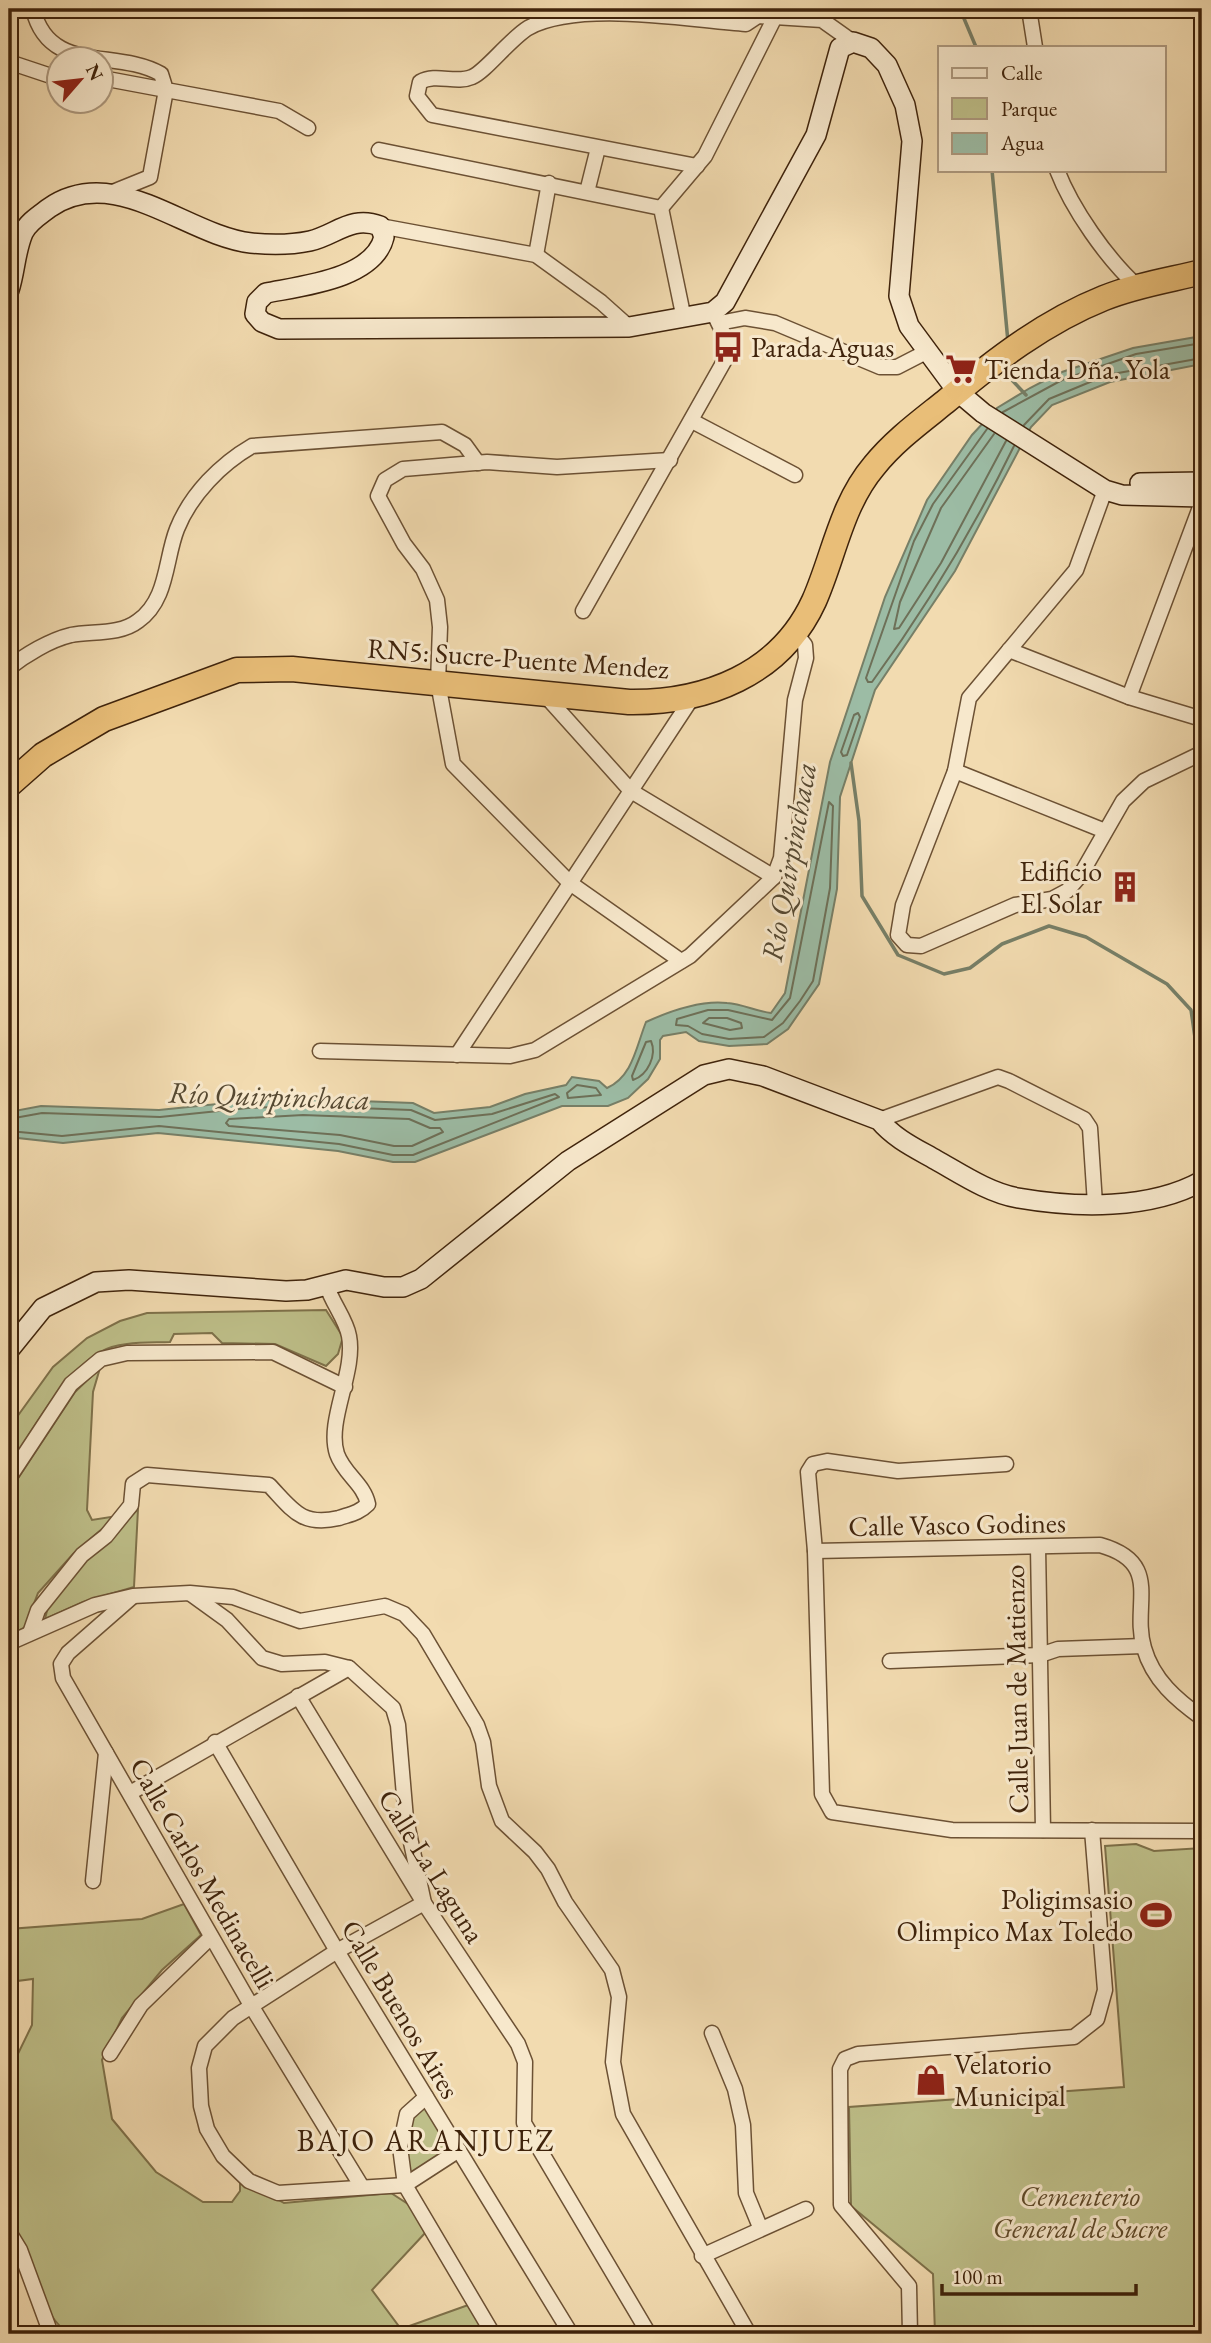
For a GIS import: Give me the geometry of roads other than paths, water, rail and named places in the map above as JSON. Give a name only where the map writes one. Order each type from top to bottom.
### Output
[{"type":"highway","name":"RN5: Sucre-Puente Mendez","points":[[9,785],[43,755],[104,719],[237,670],[292,669],[629,702],[667,702],[692,698],[744,676],[766,661],[794,631],[813,603],[845,513],[859,486],[894,444],[1025,338],[1064,316],[1138,287],[1202,272]]},
{"type":"street","points":[[33,9],[48,42],[67,53],[148,66],[161,74],[166,90],[150,177],[106,195]]},
{"type":"street","points":[[730,9],[758,16],[821,15],[853,42],[871,48],[887,65],[905,104],[912,141],[899,296],[909,326],[957,391],[983,413],[1042,452],[1082,473],[1105,490],[1122,495],[1202,500],[1129,697]]},
{"type":"street","points":[[1029,9],[1034,46]]},
{"type":"street","points":[[696,166],[432,115],[417,96],[420,82],[427,78],[474,77],[505,44],[530,27],[560,18],[611,13],[746,24],[758,16]]},
{"type":"street","points":[[661,208],[705,156],[775,17]]},
{"type":"street","points":[[716,318],[816,135],[840,48],[853,42]]},
{"type":"street","points":[[9,62],[46,74]]},
{"type":"street","points":[[116,81],[279,111],[308,128]]},
{"type":"street","points":[[587,192],[598,148]]},
{"type":"street","points":[[379,150],[661,208]]},
{"type":"street","points":[[1058,172],[1066,194],[1099,239],[1112,263],[1138,287]]},
{"type":"street","points":[[536,255],[549,183]]},
{"type":"street","points":[[9,290],[24,231],[37,217],[56,203],[79,195],[106,195],[176,214],[218,234],[249,243],[286,244],[313,240],[346,224],[367,221],[380,226],[536,255],[601,302],[629,327]]},
{"type":"street","points":[[661,208],[684,319]]},
{"type":"street","points":[[380,226],[384,237],[382,246],[372,259],[347,274],[266,293],[257,302],[255,314],[262,322],[279,329],[629,327],[684,319],[745,318],[775,323],[880,367],[897,367],[928,351]]},
{"type":"street","points":[[583,611],[731,349],[716,318]]},
{"type":"street","points":[[692,421],[795,475]]},
{"type":"street","points":[[9,668],[67,636],[120,630],[138,621],[155,604],[178,526],[196,496],[229,459],[252,446],[442,432],[465,445],[478,463]]},
{"type":"street","points":[[670,460],[557,467],[478,463],[403,469],[385,480],[378,496],[404,544],[423,569],[437,600],[440,627],[439,683],[453,764],[570,883],[681,961]]},
{"type":"street","points":[[1082,473],[1122,483],[1202,483]]},
{"type":"street","points":[[1105,490],[1076,570],[970,698],[956,771],[899,920],[898,935],[907,945],[921,946],[1014,905],[1052,899],[1067,891],[1122,801],[1144,781],[1202,753]]},
{"type":"street","points":[[320,1051],[510,1056],[535,1051],[681,961],[774,877],[781,858],[795,700],[806,658],[805,645],[794,631]]},
{"type":"street","points":[[1009,650],[1129,697],[1202,719]]},
{"type":"street","points":[[543,693],[631,791],[774,877]]},
{"type":"street","points":[[457,1055],[692,698]]},
{"type":"street","points":[[956,771],[1105,831]]},
{"type":"street","points":[[9,1350],[43,1308],[96,1282],[129,1280],[286,1291],[327,1286],[346,1280],[384,1287],[403,1287],[421,1279],[568,1161],[667,1096],[704,1075],[729,1069],[763,1076],[879,1120],[892,1135],[903,1142],[974,1182],[1017,1198],[1095,1204],[1145,1202],[1178,1193],[1202,1181]]},
{"type":"street","points":[[879,1120],[999,1077],[1084,1119],[1090,1128],[1095,1204]]},
{"type":"street","points":[[30,1633],[38,1610],[82,1555],[106,1536],[131,1505],[133,1484],[147,1475],[269,1485],[287,1507],[306,1519],[323,1521],[359,1512],[368,1504],[366,1493],[345,1469],[337,1454],[335,1436],[345,1388],[349,1336],[327,1286]]},
{"type":"street","points":[[9,1478],[71,1384],[101,1359],[127,1353],[273,1352],[345,1388]]},
{"type":"street","points":[[1006,1464],[898,1471],[827,1461],[813,1464],[808,1472],[816,1551],[822,1794],[826,1805],[832,1812],[952,1830],[1202,1830]]},
{"type":"street","name":"Calle Vasco Godines","points":[[816,1551],[1100,1545],[1115,1549],[1132,1561],[1142,1581],[1143,1646]]},
{"type":"street","name":"Calle Juan de Matienzo","points":[[1038,1546],[1043,1830]]},
{"type":"street","points":[[9,1643],[95,1605],[133,1596],[190,1593],[233,1597],[300,1621],[385,1606],[404,1614],[423,1634],[477,1725],[483,1742],[489,1786],[502,1821],[541,1860],[565,1902],[612,1970],[619,1997],[613,2062],[623,2114],[749,2334]]},
{"type":"street","points":[[190,1593],[227,1620],[262,1658],[282,1664],[325,1662],[349,1668],[393,1707],[398,1725],[406,1819],[424,1903],[337,1951],[233,2018],[205,2046],[199,2068],[201,2106],[207,2129],[223,2156],[249,2181],[278,2193],[405,2185],[459,2150]]},
{"type":"street","name":"Calle Carlos Medinacelli","points":[[133,1596],[68,1653],[61,1664],[63,1678],[252,2007],[362,2187]]},
{"type":"street","points":[[890,1661],[1040,1655],[1058,1649],[1143,1646],[1164,1687],[1202,1718]]},
{"type":"street","points":[[130,1793],[215,1742],[349,1668]]},
{"type":"street","name":"Calle La Laguna","points":[[298,1696],[424,1903],[518,2045],[525,2062],[524,2123],[649,2334]]},
{"type":"street","name":"Calle Buenos Aires","points":[[215,1742],[337,1951],[571,2334]]},
{"type":"street","points":[[93,1881],[106,1753]]},
{"type":"street","points":[[910,2334],[909,2286],[841,2205],[840,2069],[845,2059],[859,2054],[1074,2037],[1086,2030],[1097,2019],[1105,1990],[1092,1830]]},
{"type":"street","points":[[110,2054],[141,2005],[211,1937]]},
{"type":"street","points":[[712,2033],[735,2089],[743,2125],[746,2193],[760,2227]]},
{"type":"street","points":[[426,2097],[407,2114],[400,2147],[405,2185],[493,2334]]},
{"type":"street","points":[[702,2256],[806,2208]]},
{"type":"street","points":[[9,2232],[20,2250],[51,2334]]},
{"type":"water","points":[[1202,336],[1202,364],[1110,382],[1052,405],[1031,427],[955,571],[875,690],[840,797],[837,889],[819,984],[788,1029],[767,1044],[729,1046],[699,1041],[686,1032],[663,1036],[660,1040],[660,1059],[648,1079],[628,1098],[608,1106],[562,1106],[415,1162],[393,1162],[338,1151],[158,1133],[63,1143],[9,1137],[9,1112],[41,1106],[159,1110],[247,1101],[304,1099],[413,1103],[434,1113],[490,1107],[525,1094],[566,1085],[572,1077],[599,1081],[607,1088],[616,1083],[628,1068],[646,1022],[675,1010],[707,1003],[733,1004],[771,1013],[785,993],[830,762],[885,597],[927,500],[972,435],[997,408],[1030,388],[1059,373],[1133,348]]},
{"type":"waterway","points":[[960,9],[976,46]]},
{"type":"waterway","points":[[992,172],[1008,342]]},
{"type":"waterway","points":[[1009,363],[1010,378],[1026,395]]},
{"type":"waterway","points":[[851,763],[859,821],[862,896],[898,955],[944,974],[970,968],[1002,944],[1049,926],[1086,937],[1167,984],[1191,1010],[1202,1086]]},
{"type":"place","name":"Parada Aguas","points":[[728,347]]},
{"type":"place","name":"Tienda Dña. Yola","points":[[961,369]]},
{"type":"place","name":"Edificio El Solar","points":[[1125,887]]},
{"type":"place","name":"Poligimsasio Olimpico Max Toledo","points":[[1156,1915]]},
{"type":"place","name":"Velatorio Municipal","points":[[931,2080]]},
{"type":"district","name":"BAJO ARANJUEZ","points":[[426,2141]]},
{"type":"water label","name":"Río Quirpinchaca","points":[[789,862]]},
{"type":"water label","name":"Río Quirpinchaca","points":[[269,1096]]},
{"type":"park label","name":"Cementerio General de Sucre","points":[[1080,2212]]}]
